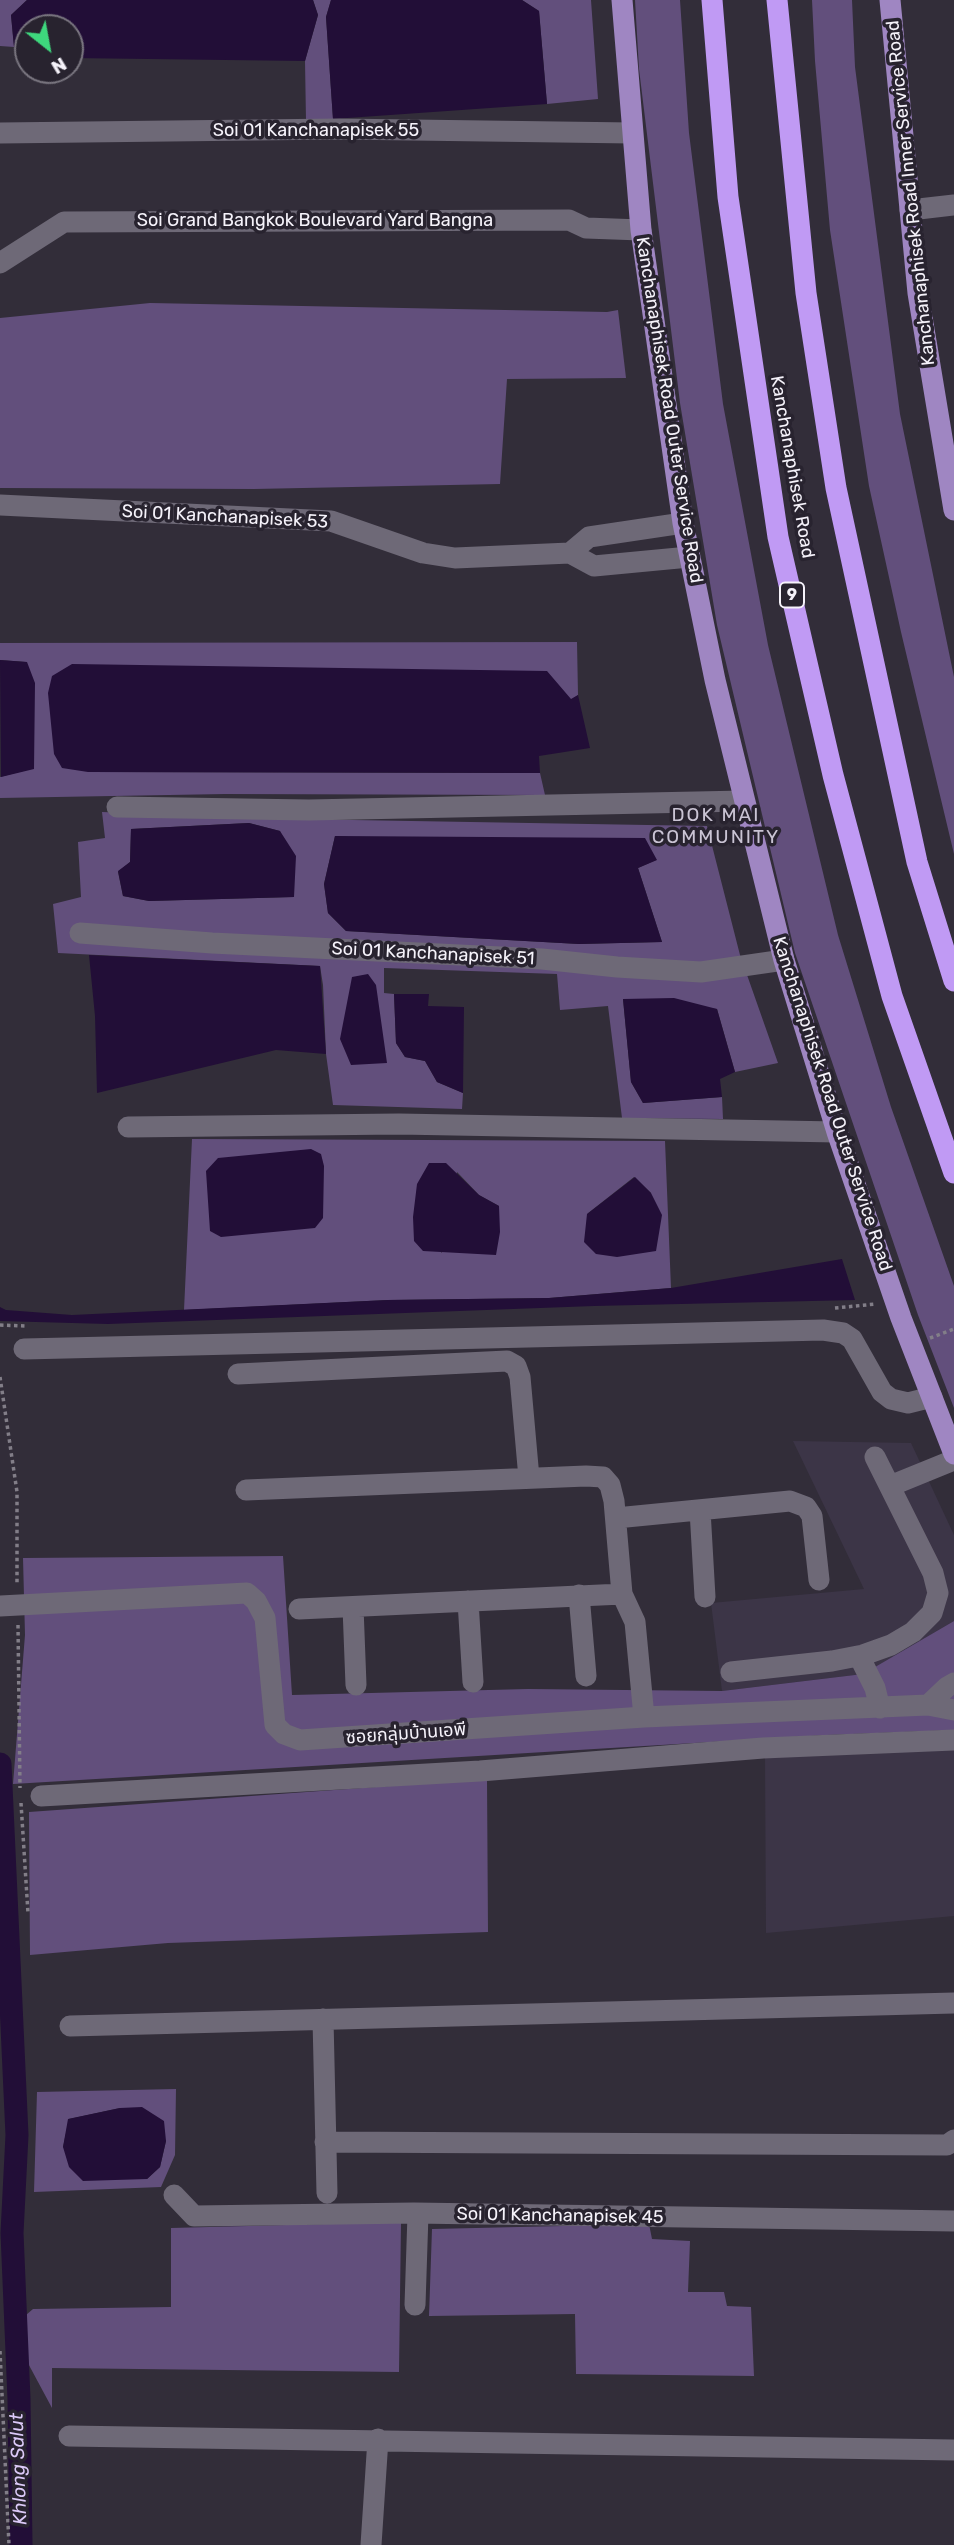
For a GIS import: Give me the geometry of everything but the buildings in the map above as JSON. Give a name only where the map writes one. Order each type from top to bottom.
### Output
[{"type":"highway","name":"Kanchanaphisek Road","points":[[712,0],[728,197],[778,537],[833,775],[892,996],[954,1173]]},
{"type":"highway","points":[[777,0],[806,293],[836,488],[917,862],[954,981]]},
{"type":"main road","name":"Kanchanaphisek Road Outer Service Road","points":[[622,0],[641,230],[682,523],[744,801],[784,960],[837,1132],[901,1318],[954,1454]]},
{"type":"main road","name":"Kanchanaphisek Road Inner Service Road","points":[[890,0],[918,293],[947,436],[954,510]]},
{"type":"street","name":"Soi 01 Kanchanapisek 55","points":[[0,134],[339,129],[632,133]]},
{"type":"street","points":[[910,210],[954,205]]},
{"type":"street","name":"Soi Grand Bangkok Boulevard Yard Bangna","points":[[0,263],[64,222],[569,220],[586,228],[641,230]]},
{"type":"street","name":"Soi 01 Kanchanapisek 53","points":[[0,505],[331,521],[423,553],[455,558],[570,553],[594,566],[689,557]]},
{"type":"street","name":"Soi 01 Kanchanapisek 53","points":[[570,553],[589,537],[682,523]]},
{"type":"street","points":[[117,807],[309,810],[744,801]]},
{"type":"street","name":"Soi 01 Kanchanapisek 51","points":[[80,933],[212,943],[542,959],[701,972],[784,960]]},
{"type":"street","points":[[128,1127],[399,1125],[837,1132]]},
{"type":"street","points":[[24,1349],[823,1330],[843,1333],[852,1339],[882,1392],[891,1399],[908,1403],[932,1396]]},
{"type":"street","points":[[238,1374],[507,1361],[516,1366],[520,1377],[529,1478]]},
{"type":"street","points":[[730,1672],[859,1656],[891,1645],[913,1632],[932,1613],[938,1593],[933,1573],[875,1457]]},
{"type":"street","points":[[890,1486],[954,1460]]},
{"type":"street","points":[[246,1490],[603,1477],[610,1485],[616,1518],[622,1594],[635,1622],[644,1717]]},
{"type":"street","points":[[616,1518],[790,1501],[806,1507],[813,1516],[819,1580]]},
{"type":"street","points":[[700,1510],[705,1597]]},
{"type":"street","name":"ซอยกลุ่มบ้านเอพี","points":[[9,1612],[61,1601],[244,1592],[259,1605],[265,1618],[275,1725],[284,1734],[300,1740],[644,1717],[928,1705],[954,1710]]},
{"type":"street","points":[[299,1609],[622,1594]]},
{"type":"street","points":[[579,1595],[586,1676]]},
{"type":"street","points":[[468,1601],[473,1682]]},
{"type":"street","points":[[353,1606],[356,1685]]},
{"type":"street","points":[[859,1656],[875,1688],[880,1708]]},
{"type":"street","points":[[928,1705],[954,1683]]},
{"type":"street","points":[[41,1797],[480,1770],[763,1748],[954,1740]]},
{"type":"street","points":[[70,2026],[954,2003]]},
{"type":"street","points":[[323,2020],[327,2193]]},
{"type":"street","points":[[326,2143],[947,2145],[954,2140]]},
{"type":"street","name":"Soi 01 Kanchanapisek 45","points":[[174,2195],[194,2216],[418,2214],[954,2221]]},
{"type":"street","points":[[415,2305],[418,2214]]},
{"type":"street","points":[[69,2436],[954,2450]]},
{"type":"street","points":[[371,2545],[378,2439]]},
{"type":"path","points":[[0,1377],[17,1492],[17,1589]]},
{"type":"path","points":[[9,1612],[28,1913]]},
{"type":"path","points":[[0,2351],[9,2545]]},
{"type":"shaded area","points":[[0,0],[27,0],[11,15],[14,47],[0,46]]},
{"type":"shaded area","points":[[27,0],[313,0],[318,15],[305,61],[84,58],[84,14],[14,14],[14,47],[11,15]]},
{"type":"shaded area","points":[[313,0],[331,0],[326,17],[333,119],[306,121],[305,61],[318,15]]},
{"type":"shaded area","points":[[331,0],[522,0],[539,11],[547,104],[333,119],[326,17]]},
{"type":"shaded area","points":[[522,0],[591,0],[598,99],[547,104],[539,11]]},
{"type":"shaded area","points":[[635,0],[680,0],[689,133],[723,404],[768,645],[838,935],[891,1107],[954,1286],[954,1408],[918,1315],[795,953],[717,625],[680,403],[639,69]]},
{"type":"shaded area","points":[[812,0],[852,0],[855,67],[900,414],[954,677],[954,854],[869,486],[830,230]]},
{"type":"shaded area","points":[[150,303],[607,312],[618,310],[626,378],[507,379],[500,484],[254,489],[0,488],[0,318]]},
{"type":"shaded area","points":[[577,642],[578,695],[571,700],[88,772],[540,773],[545,795],[225,794],[0,798],[0,777],[34,768],[26,662],[0,660],[0,643]]},
{"type":"shaded area","points":[[0,660],[27,662],[35,683],[34,769],[1,777]]},
{"type":"shaded area","points":[[72,664],[547,671],[571,699],[578,695],[590,748],[539,756],[540,773],[88,772],[62,768],[54,754],[48,693],[52,676]]},
{"type":"shaded area","points":[[102,812],[294,819],[707,826],[740,955],[778,1063],[735,1072],[717,1009],[623,999],[631,1082],[643,1103],[722,1097],[723,1119],[622,1118],[608,1006],[560,1010],[557,974],[384,968],[384,993],[394,994],[396,1043],[405,1057],[425,1061],[437,1082],[463,1093],[462,1109],[333,1105],[326,1054],[320,966],[58,953],[53,904],[81,897],[78,842],[105,838]],"holes":[[[249,823],[280,831],[293,897],[149,901],[123,896],[118,872],[130,862],[131,829]],[[335,836],[656,860],[638,868],[662,942],[579,944],[346,931],[328,913],[324,884]]]},
{"type":"shaded area","points":[[249,823],[280,831],[296,856],[294,897],[149,901],[123,896],[118,871],[130,862],[131,829]]},
{"type":"shaded area","points":[[335,836],[645,838],[657,860],[638,868],[662,942],[579,944],[346,931],[328,913],[324,884]]},
{"type":"shaded area","points":[[89,955],[320,966],[326,1054],[276,1050],[97,1093],[95,1016]]},
{"type":"shaded area","points":[[368,974],[376,985],[387,1063],[351,1065],[340,1039],[352,977]]},
{"type":"shaded area","points":[[394,994],[429,994],[428,1006],[464,1007],[463,1093],[437,1082],[425,1061],[405,1057],[396,1043]]},
{"type":"shaded area","points":[[674,998],[717,1009],[735,1072],[720,1079],[722,1097],[643,1103],[631,1082],[623,999]]},
{"type":"shaded area","points":[[192,1139],[665,1141],[671,1288],[549,1298],[388,1300],[184,1310]],"holes":[[[457,1172],[479,1195],[499,1206],[441,1253]],[[634,1177],[651,1193],[587,1214]]]},
{"type":"shaded area","points":[[311,1149],[321,1154],[324,1166],[323,1218],[315,1228],[221,1237],[210,1231],[206,1171],[218,1158]]},
{"type":"shaded area","points":[[429,1163],[446,1163],[479,1195],[499,1206],[500,1232],[496,1255],[423,1251],[414,1241],[413,1217],[417,1184]]},
{"type":"shaded area","points":[[635,1177],[651,1193],[662,1215],[656,1251],[617,1257],[596,1254],[584,1242],[587,1214]]},
{"type":"shaded area","points":[[842,1259],[855,1300],[594,1306],[108,1324],[0,1321],[0,1307],[6,1310],[72,1315],[388,1300],[549,1298],[671,1288]]},
{"type":"shaded area","points":[[793,1441],[911,1443],[954,1535],[954,1621],[863,1674],[722,1691],[711,1603],[864,1589]]},
{"type":"shaded area","points":[[283,1556],[292,1695],[528,1689],[722,1691],[863,1674],[954,1621],[954,1730],[827,1735],[13,1784],[25,1635],[23,1558]]},
{"type":"shaded area","points":[[954,1745],[954,1916],[766,1933],[765,1758]]},
{"type":"shaded area","points":[[487,1779],[488,1932],[168,1943],[30,1955],[29,1812]]},
{"type":"shaded area","points":[[176,2089],[175,2155],[161,2187],[34,2192],[37,2092]],"holes":[[[120,2108],[166,2141],[160,2167],[147,2179],[63,2147],[69,2119]]]},
{"type":"shaded area","points":[[142,2107],[164,2121],[166,2141],[160,2167],[147,2179],[83,2181],[69,2167],[63,2147],[68,2119],[120,2108]]},
{"type":"shaded area","points":[[401,2222],[399,2372],[52,2368],[52,2408],[23,2354],[22,2331],[26,2315],[33,2309],[171,2307],[171,2228]]},
{"type":"shaded area","points":[[649,2224],[652,2239],[690,2241],[688,2292],[724,2292],[727,2306],[751,2307],[754,2376],[576,2374],[575,2314],[429,2316],[432,2229]]},
{"type":"waterway","name":"Khlong Salut","points":[[0,1764],[17,2135],[12,2233],[19,2399],[21,2545]]},
{"type":"district","name":"DOK MAI COMMUNITY","points":[[716,827]]}]
